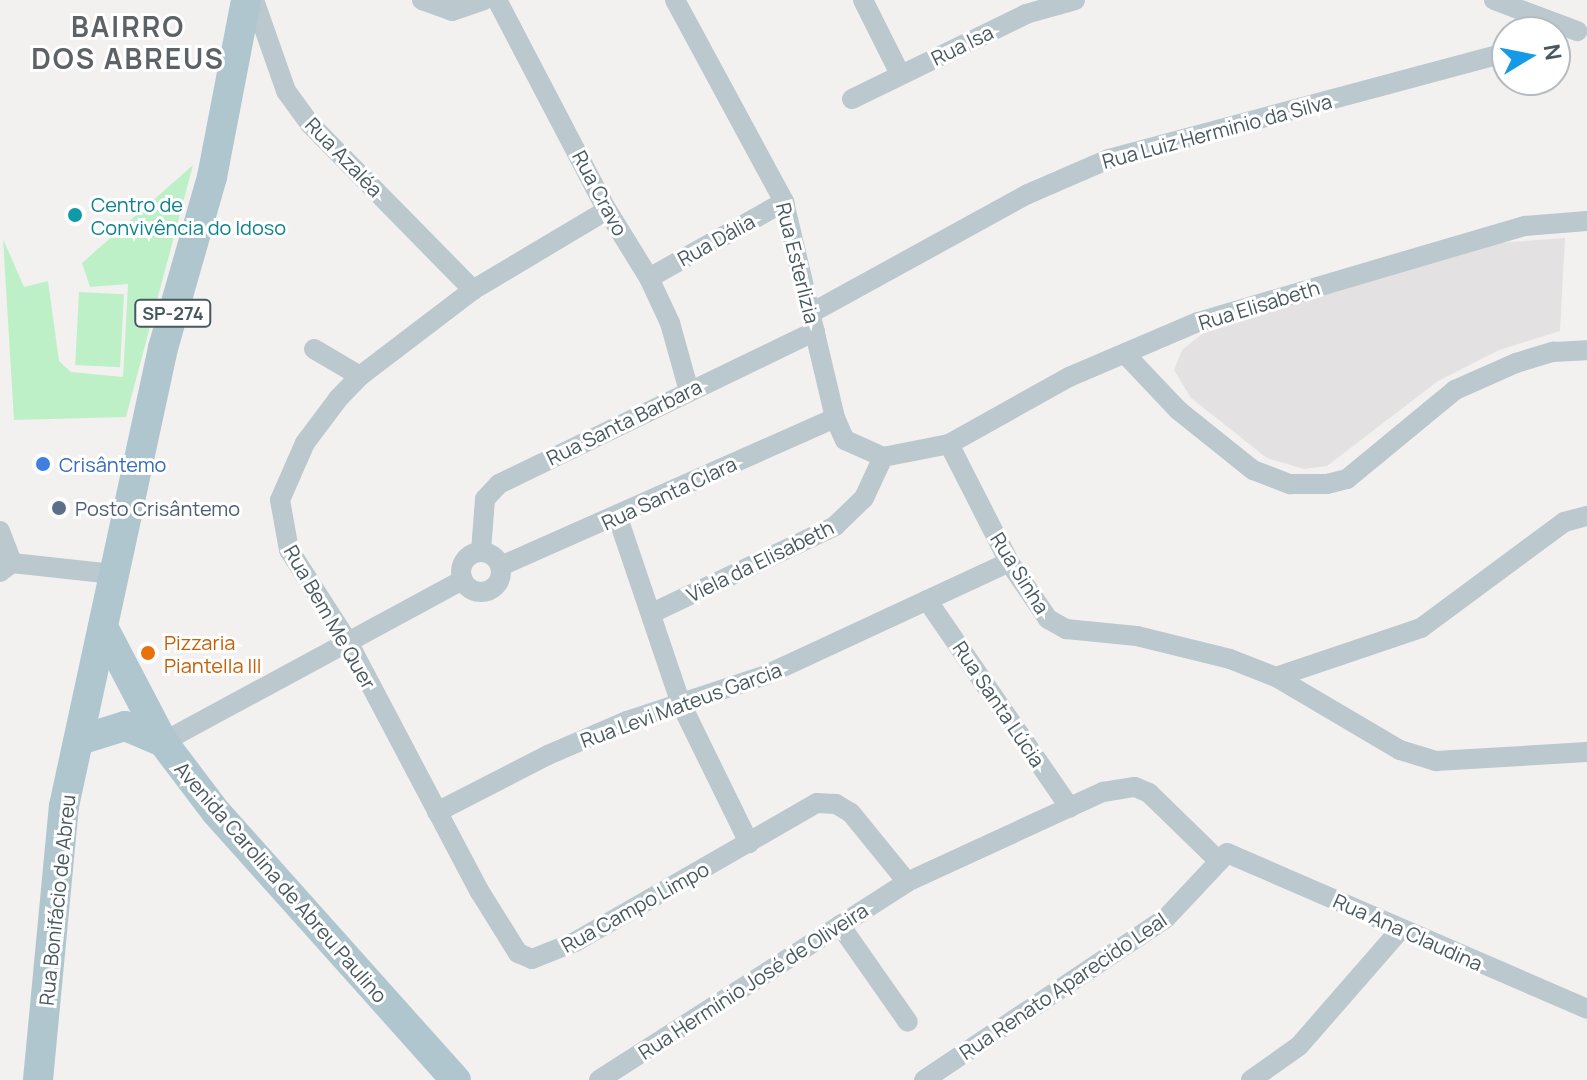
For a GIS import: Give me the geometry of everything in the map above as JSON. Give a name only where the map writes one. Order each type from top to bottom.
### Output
[{"type":"main road","name":"SP-274","points":[[103,627],[163,348],[212,177],[246,0]]},
{"type":"main road","name":"Rua Bonifácio de Abreu","points":[[38,1080],[64,806],[103,627]]},
{"type":"main road","name":"Avenida Carolina de Abreu Paulino","points":[[103,627],[163,742],[216,812],[456,1080]]},
{"type":"main road","points":[[80,740],[125,726],[163,742]]},
{"type":"street","name":"Rua Azaléa","points":[[254,0],[286,91],[310,124],[473,290]]},
{"type":"street","points":[[422,0],[440,9],[476,4]]},
{"type":"street","name":"Rua Cravo","points":[[497,0],[607,210],[649,278],[670,323],[689,391]]},
{"type":"street","name":"Rua Esterlizia","points":[[675,0],[784,202],[835,418],[845,440],[883,457]]},
{"type":"street","points":[[863,0],[900,74]]},
{"type":"street","name":"Rua Isa","points":[[852,99],[1026,14],[1075,0]]},
{"type":"street","points":[[1494,0],[1582,32]]},
{"type":"street","name":"Rua Luiz Herminio da Silva","points":[[814,322],[1028,194],[1109,159],[1491,56]]},
{"type":"street","name":"Rua Dália","points":[[649,278],[784,202]]},
{"type":"street","name":"Rua Bem Me Quer","points":[[518,953],[437,812],[348,642],[289,550],[280,500],[320,419],[360,376],[473,290],[607,210]]},
{"type":"street","name":"Rua Elisabeth","points":[[949,444],[1069,377],[1198,322],[1525,226],[1587,221]]},
{"type":"street","name":"Rua Santa Barbara","points":[[481,551],[485,499],[499,484],[689,391],[814,322]]},
{"type":"street","points":[[314,349],[360,376]]},
{"type":"street","points":[[1126,355],[1178,410],[1253,470],[1290,484],[1327,484],[1347,479],[1455,390],[1528,359],[1587,350]]},
{"type":"street","name":"Rua Santa Clara","points":[[501,566],[618,518],[835,418]]},
{"type":"street","points":[[883,457],[949,444]]},
{"type":"street","name":"Rua Sinha","points":[[949,444],[1009,562],[1048,619],[1066,629],[1182,646],[1276,677],[1346,722],[1436,761],[1587,752]]},
{"type":"street","name":"Viela da Elisabeth","points":[[652,613],[835,526],[864,498],[883,457]]},
{"type":"street","points":[[1276,677],[1421,628],[1564,522],[1587,516]]},
{"type":"street","points":[[618,518],[681,704],[749,843]]},
{"type":"street","points":[[0,531],[6,567],[113,574]]},
{"type":"street","points":[[481,551],[494,555],[501,566],[500,580],[491,590],[478,592],[463,580],[464,561],[481,551]]},
{"type":"street","name":"Rua Levi Mateus Garcia","points":[[437,812],[548,755],[766,675],[1009,562]]},
{"type":"street","points":[[163,742],[463,580]]},
{"type":"street","name":"Rua Santa Lúcia","points":[[927,600],[1070,808]]},
{"type":"street","name":"Rua Ana Claudina","points":[[907,882],[1103,792],[1135,787],[1149,793],[1224,857],[1587,1009]]},
{"type":"street","name":"Rua Campo Limpo","points":[[518,953],[532,959],[552,953],[817,803],[836,804],[867,831],[907,882]]},
{"type":"street","name":"Rua Renato Aparecido Leal","points":[[924,1080],[1166,918],[1224,857]]},
{"type":"street","name":"Rua Hermínio José de Oliveira","points":[[599,1080],[907,882]]},
{"type":"street","points":[[840,925],[908,1022]]},
{"type":"street","points":[[1251,1080],[1299,1046],[1401,929]]},
{"type":"shaded area","points":[[1565,238],[1560,331],[1499,350],[1438,381],[1327,466],[1304,469],[1267,458],[1191,398],[1174,370],[1182,350],[1202,334],[1334,287],[1498,243]]},
{"type":"green space","points":[[193,165],[126,417],[14,420],[3,239],[24,287],[48,281],[59,361],[71,372],[123,377],[128,284],[90,287],[82,263]]},
{"type":"green space","points":[[79,292],[124,294],[120,367],[75,365]]},
{"type":"place","name":"Centro de Convivência do Idoso","points":[[75,215]]},
{"type":"place","name":"Crisântemo","points":[[43,464]]},
{"type":"place","name":"Posto Crisântemo","points":[[59,508]]},
{"type":"place","name":"Pizzaria Piantella III","points":[[148,653]]},
{"type":"district","name":"BAIRRO DOS ABREUS","points":[[128,42]]}]
